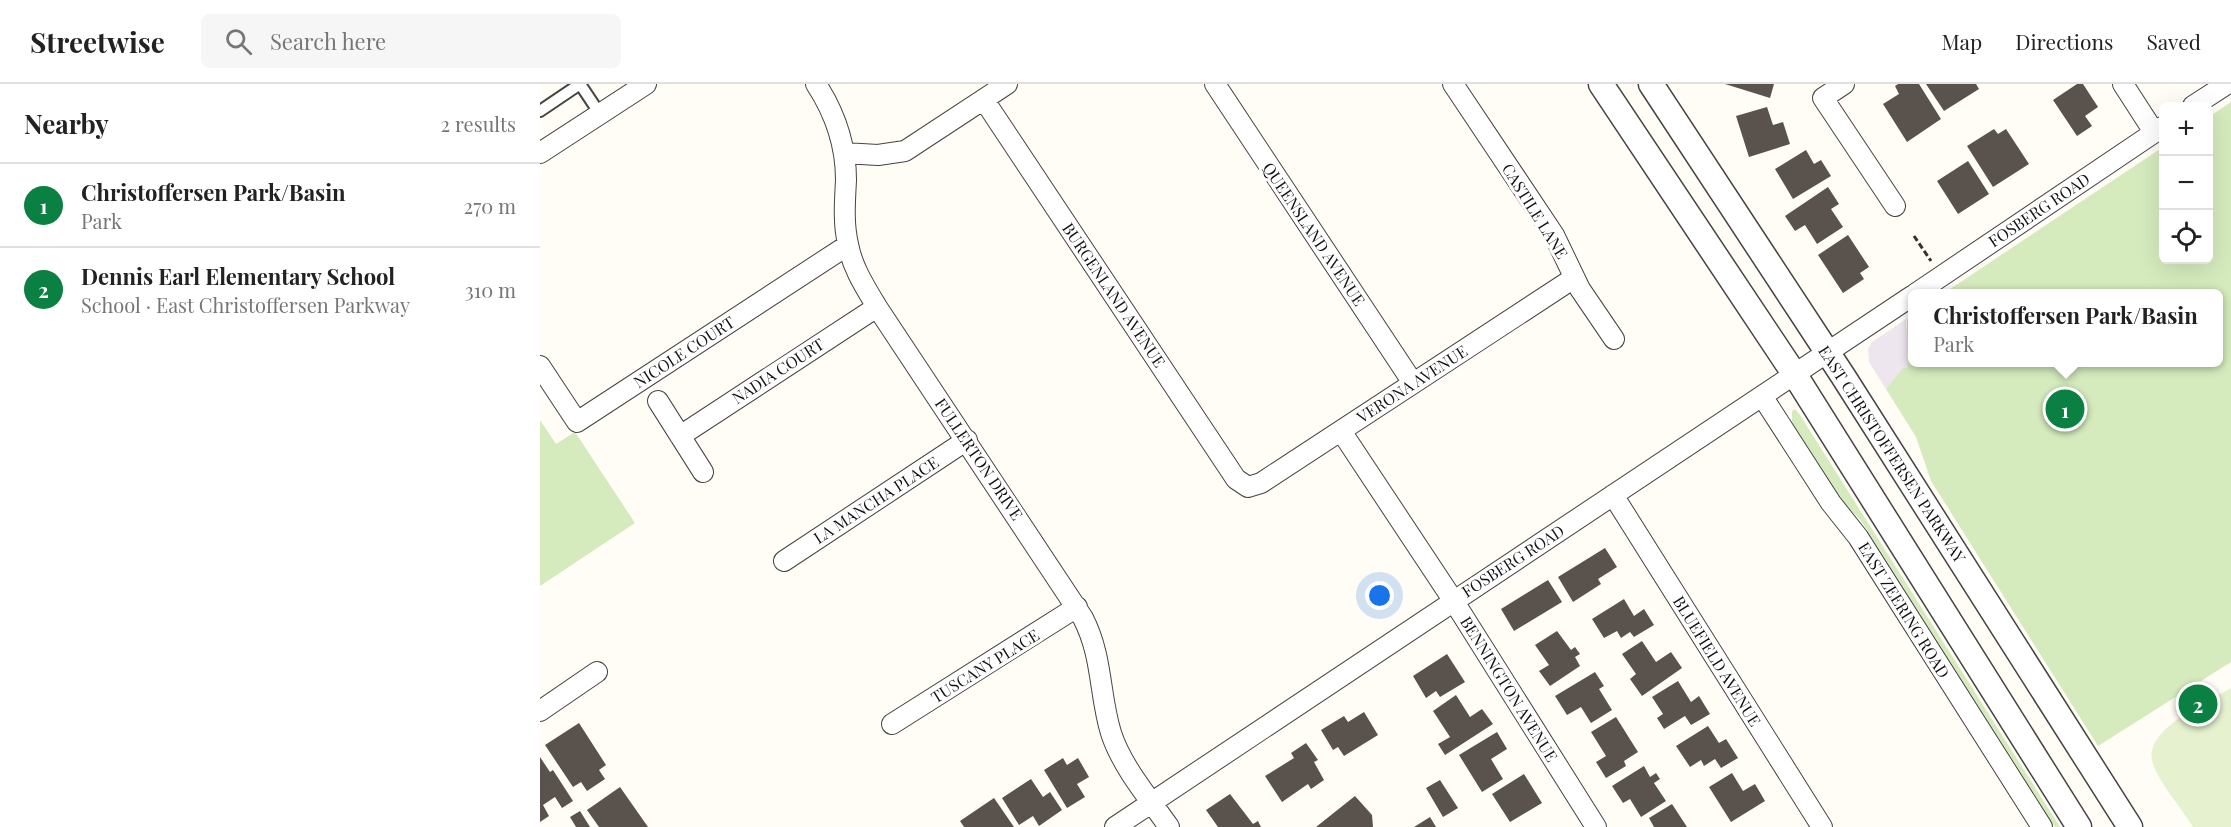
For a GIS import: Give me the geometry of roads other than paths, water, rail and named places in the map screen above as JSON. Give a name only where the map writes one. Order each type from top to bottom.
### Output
[{"type":"street","points":[[540,153],[646,84]]},
{"type":"street","name":"FULLERTON DRIVE","points":[[816,84],[835,119],[844,153],[844,220],[848,245],[856,270],[877,306],[1089,629],[1099,660],[1106,717],[1112,736],[1168,827]]},
{"type":"street","points":[[844,153],[878,155],[905,151],[1007,84]]},
{"type":"street","name":"QUEENSLAND AVENUE","points":[[1215,84],[1413,383]]},
{"type":"street","name":"CASTILE LANE","points":[[1453,84],[1554,235],[1587,302],[1614,339]]},
{"type":"street","points":[[1602,84],[1795,375],[2079,827]]},
{"type":"street","name":"EAST CHRISTOFFERSEN PARKWAY","points":[[1651,84],[1828,353],[2130,827]]},
{"type":"street","points":[[1844,84],[1823,98],[1894,206]]},
{"type":"street","points":[[2123,84],[2159,129]]},
{"type":"street","points":[[2199,102],[2227,84]]},
{"type":"street","name":"BURGENLAND AVENUE","points":[[984,100],[1236,479],[1248,487]]},
{"type":"street","name":"FOSBERG ROAD","points":[[1923,289],[2159,129]]},
{"type":"street","name":"NICOLE COURT","points":[[540,366],[577,422],[848,245]]},
{"type":"street","name":"VERONA AVENUE","points":[[1248,487],[1262,483],[1574,278]]},
{"type":"street","name":"FOSBERG ROAD","points":[[1114,827],[1908,299]]},
{"type":"street","name":"NADIA COURT","points":[[680,436],[877,306]]},
{"type":"street","name":"EAST ZEERING ROAD","points":[[1762,396],[1836,511],[1858,537],[2042,827]]},
{"type":"street","points":[[657,401],[703,472]]},
{"type":"street","name":"BENNINGTON AVENUE","points":[[1341,431],[1453,600],[1596,827]]},
{"type":"street","name":"LA MANCHA PLACE","points":[[784,561],[967,440]]},
{"type":"street","name":"BLUEFIELD AVENUE","points":[[1613,495],[1822,827]]},
{"type":"street","name":"TUSCANY PLACE","points":[[892,724],[1077,608]]},
{"type":"street","points":[[540,711],[597,672]]},
{"type":"lane","points":[[540,111],[580,84],[600,114]]},
{"type":"place","name":"Christoffersen Park/Basin","points":[[2065,409]]},
{"type":"place","name":"Dennis Earl Elementary School","points":[[2198,704]]}]
